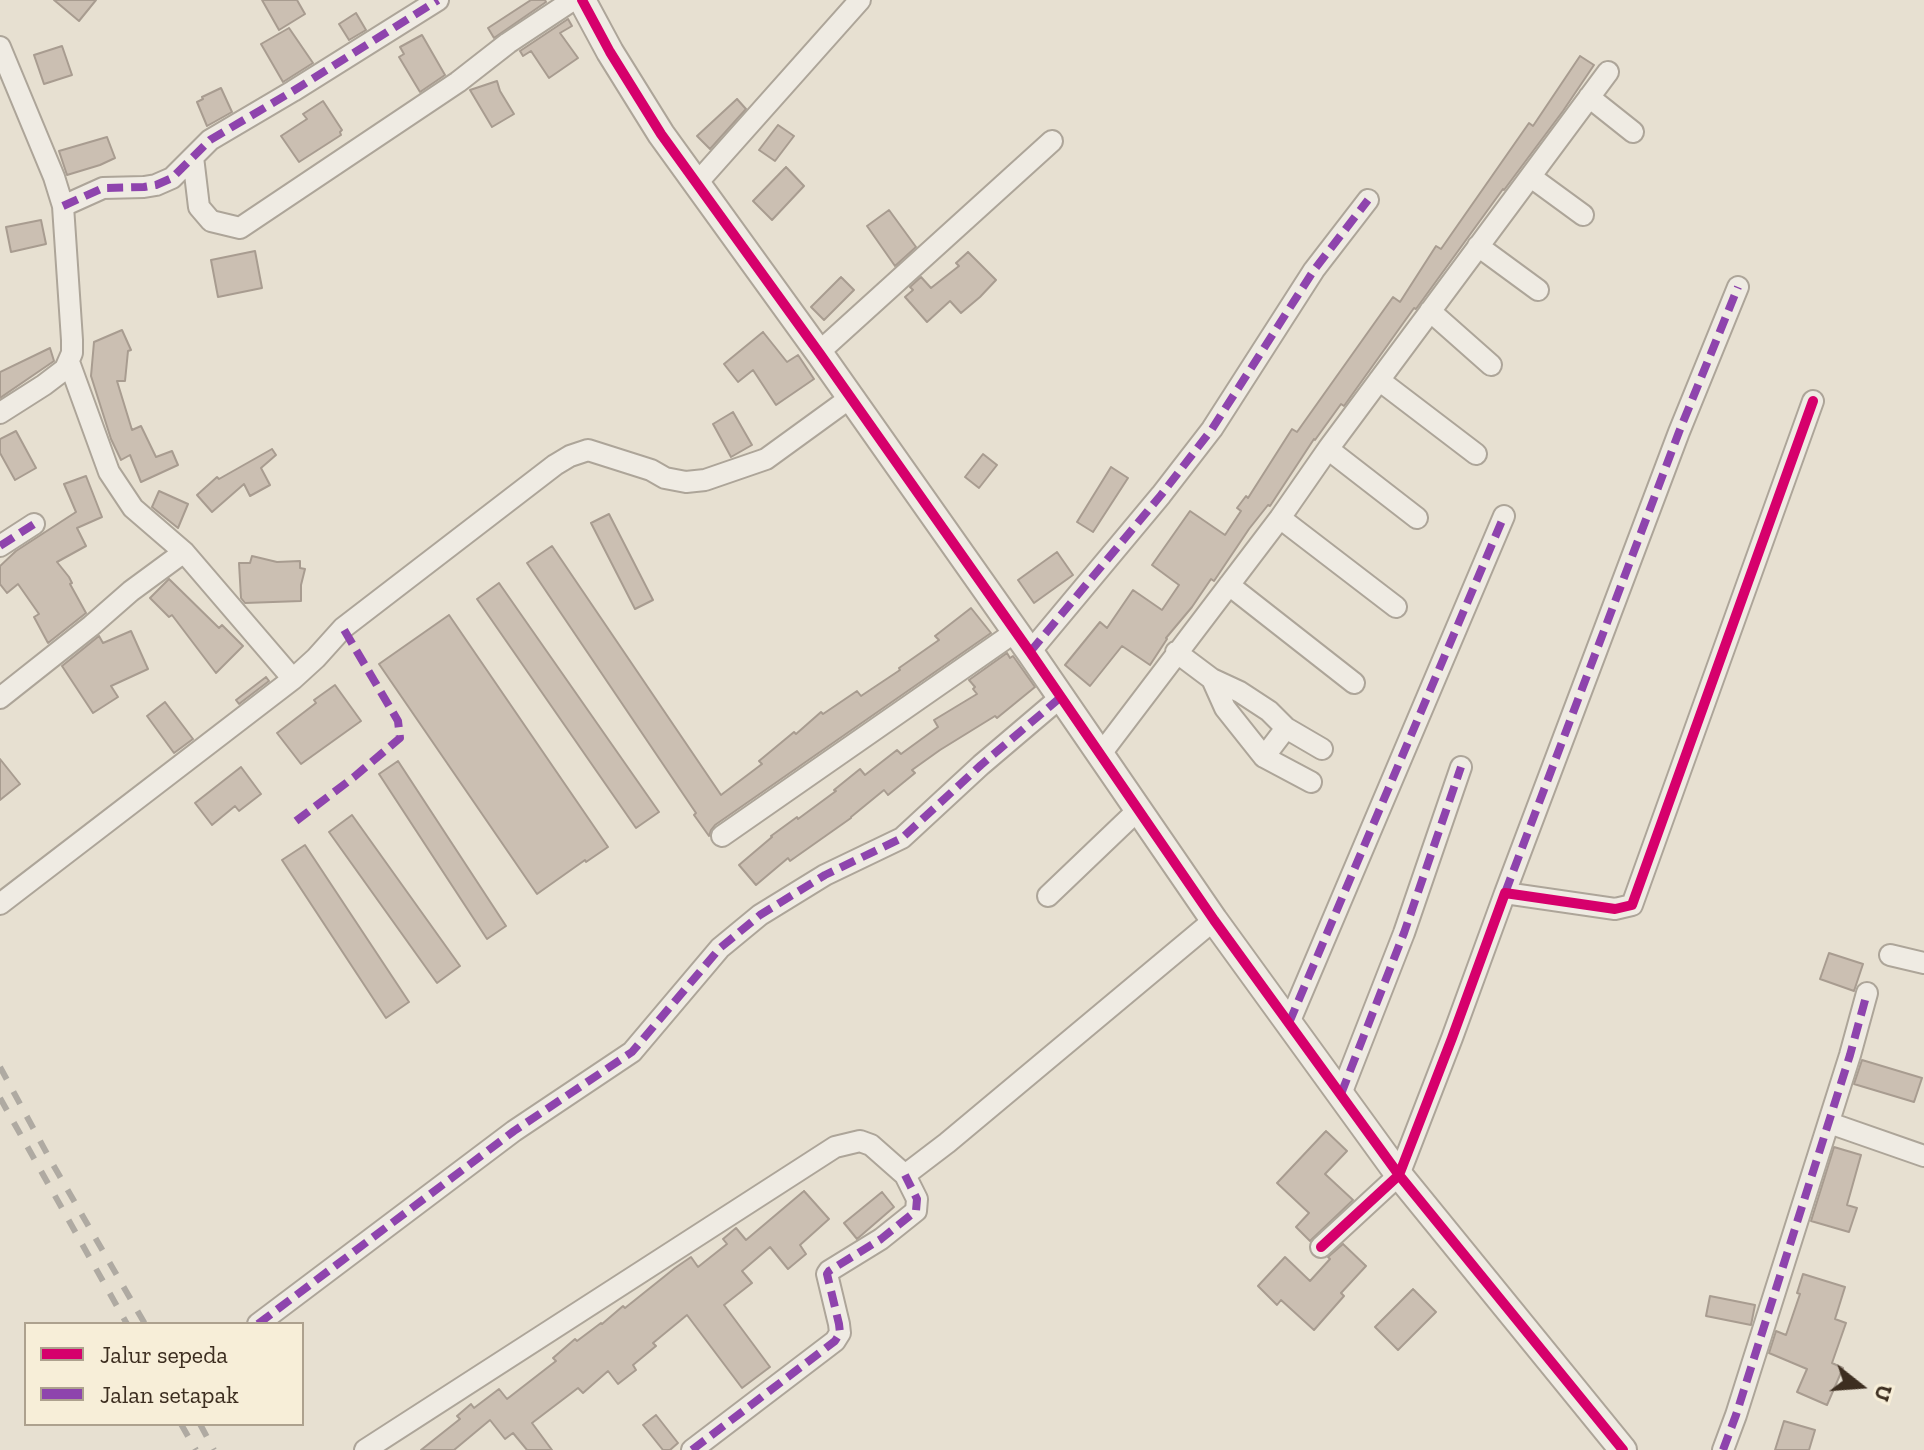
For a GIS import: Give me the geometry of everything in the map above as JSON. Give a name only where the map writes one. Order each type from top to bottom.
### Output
[{"type":"street","points":[[63,206],[103,188],[156,185],[172,178],[210,140],[438,0]]},
{"type":"street","points":[[193,157],[199,207],[211,221],[240,228],[458,82],[508,43],[573,0]]},
{"type":"street","points":[[582,0],[661,134],[1023,642],[1214,920],[1399,1175],[1623,1450]]},
{"type":"street","points":[[697,183],[860,0]]},
{"type":"street","points":[[0,47],[63,206],[72,340],[69,362],[60,373],[0,413]]},
{"type":"street","points":[[1100,755],[1280,518],[1608,72]]},
{"type":"street","points":[[1589,97],[1633,132]]},
{"type":"street","points":[[818,353],[1052,141]]},
{"type":"street","points":[[1531,177],[1583,215]]},
{"type":"street","points":[[722,836],[1023,642],[1161,495],[1212,429],[1314,270],[1368,200]]},
{"type":"street","points":[[1478,246],[1538,290]]},
{"type":"street","points":[[1321,1247],[1399,1175],[1679,432],[1738,287]]},
{"type":"street","points":[[1430,311],[1491,365]]},
{"type":"street","points":[[69,362],[109,472],[133,508],[184,552],[293,679]]},
{"type":"street","points":[[1379,380],[1476,454]]},
{"type":"street","points":[[0,904],[293,679],[343,628],[570,456],[588,450],[651,470],[665,478],[686,482],[705,480],[766,459],[850,398]]},
{"type":"street","points":[[1505,893],[1615,909],[1632,905],[1813,401]]},
{"type":"street","points":[[1328,449],[1417,518]]},
{"type":"street","points":[[1289,1023],[1504,516]]},
{"type":"street","points":[[1280,518],[1396,607]]},
{"type":"street","points":[[0,546],[34,524]]},
{"type":"street","points":[[0,698],[184,552]]},
{"type":"street","points":[[1229,585],[1354,683]]},
{"type":"street","points":[[1176,652],[1212,679],[1240,692],[1269,711],[1286,728],[1322,749]]},
{"type":"street","points":[[1212,679],[1225,708],[1264,757],[1311,782]]},
{"type":"street","points":[[261,1322],[514,1131],[632,1052],[720,948],[760,915],[825,875],[902,838],[1061,697]]},
{"type":"street","points":[[1264,757],[1286,728]]},
{"type":"street","points":[[1341,1094],[1404,933],[1461,767]]},
{"type":"street","points":[[1048,896],[1138,810]]},
{"type":"street","points":[[905,1175],[1214,920]]},
{"type":"street","points":[[1890,955],[1922,956]]},
{"type":"street","points":[[1723,1450],[1850,1055],[1867,993]]},
{"type":"street","points":[[1838,1126],[1924,1156]]},
{"type":"street","points":[[375,1447],[835,1147],[860,1141],[871,1145],[905,1175],[917,1199],[916,1211],[881,1239],[827,1274],[839,1324],[840,1333],[835,1341],[692,1450]]},
{"type":"building","points":[[54,0],[96,0],[79,21]]},
{"type":"building","points":[[262,0],[297,0],[305,14],[279,30]]},
{"type":"building","points":[[531,0],[546,2],[494,38],[488,28]]},
{"type":"building","points":[[356,13],[366,30],[349,40],[339,24]]},
{"type":"building","points":[[568,19],[572,26],[560,33],[578,58],[549,78],[531,51],[523,56],[520,51]]},
{"type":"building","points":[[289,28],[313,63],[283,82],[261,44]]},
{"type":"building","points":[[422,35],[445,75],[420,92],[399,57],[404,54],[400,47]]},
{"type":"building","points":[[62,46],[72,75],[44,84],[34,55]]},
{"type":"building","points":[[1580,56],[1594,65],[1563,111],[1344,406],[1341,404],[1314,439],[1270,506],[1249,529],[1214,581],[1211,579],[1166,638],[1150,665],[1122,646],[1090,686],[1065,665],[1100,622],[1107,628],[1133,590],[1162,610],[1179,585],[1152,565],[1190,511],[1225,535],[1241,511],[1237,508],[1246,496],[1248,498],[1292,429],[1297,432],[1393,297],[1400,302],[1436,246],[1441,249],[1529,123],[1533,126]]},
{"type":"building","points":[[497,81],[514,114],[492,127],[470,90]]},
{"type":"building","points":[[221,88],[232,112],[207,126],[197,102]]},
{"type":"building","points":[[737,99],[746,109],[710,149],[697,136]]},
{"type":"building","points":[[323,101],[342,130],[341,135],[299,162],[281,136],[307,119],[303,114]]},
{"type":"building","points":[[778,125],[794,136],[775,161],[759,150]]},
{"type":"building","points":[[107,137],[115,158],[67,175],[59,151]]},
{"type":"building","points":[[786,167],[804,186],[772,220],[753,201]]},
{"type":"building","points":[[889,210],[916,247],[895,266],[867,226]]},
{"type":"building","points":[[41,220],[46,244],[11,252],[6,227]]},
{"type":"building","points":[[255,251],[262,288],[218,297],[211,260]]},
{"type":"building","points":[[968,252],[996,280],[961,313],[950,301],[927,322],[905,297],[913,290],[910,287],[921,277],[931,288],[959,266],[956,263]]},
{"type":"building","points":[[841,277],[854,290],[824,320],[811,307]]},
{"type":"building","points":[[122,330],[131,350],[128,351],[125,381],[117,381],[132,430],[141,426],[156,457],[172,451],[178,465],[141,482],[130,455],[121,460],[111,439],[91,376],[94,342]]},
{"type":"building","points":[[763,332],[787,362],[798,355],[814,379],[776,405],[753,370],[738,382],[724,364]]},
{"type":"building","points":[[50,348],[54,361],[0,398],[0,372]]},
{"type":"building","points":[[733,412],[752,445],[731,457],[713,424]]},
{"type":"building","points":[[16,431],[36,468],[15,480],[0,453],[0,439]]},
{"type":"building","points":[[272,449],[276,455],[261,468],[270,485],[250,496],[244,484],[212,512],[197,495],[217,477],[219,479]]},
{"type":"building","points":[[983,454],[997,465],[979,488],[965,477]]},
{"type":"building","points":[[1111,467],[1128,478],[1093,532],[1077,522]]},
{"type":"building","points":[[86,476],[102,517],[77,528],[86,546],[57,562],[69,577],[86,613],[48,643],[34,617],[39,614],[18,584],[7,593],[0,584],[0,566],[16,551],[76,512],[64,484]]},
{"type":"building","points":[[159,491],[188,504],[178,528],[152,507]]},
{"type":"building","points":[[609,514],[653,600],[635,609],[591,523]]},
{"type":"building","points":[[552,546],[721,795],[821,712],[823,714],[857,691],[861,696],[900,670],[939,640],[935,636],[971,608],[991,633],[715,825],[709,836],[527,563]]},
{"type":"building","points":[[1057,552],[1073,575],[1034,603],[1018,580]]},
{"type":"building","points":[[252,556],[277,562],[300,561],[300,568],[305,569],[301,601],[245,603],[241,598],[239,563],[250,563]]},
{"type":"building","points":[[169,579],[219,628],[222,625],[243,646],[216,673],[172,615],[169,617],[150,598]]},
{"type":"building","points":[[499,583],[659,812],[636,828],[477,599]]},
{"type":"building","points":[[449,615],[608,847],[537,894],[379,664]]},
{"type":"building","points":[[131,631],[148,669],[111,686],[118,697],[93,713],[62,666],[99,636],[103,643]]},
{"type":"building","points":[[1007,653],[1010,658],[1013,656],[1035,687],[997,718],[995,716],[940,750],[912,770],[915,773],[888,795],[884,790],[851,818],[790,861],[788,858],[756,885],[739,865],[771,836],[836,791],[860,769],[865,775],[897,750],[901,754],[938,727],[934,720],[977,694],[969,680]]},
{"type":"building","points":[[266,677],[269,681],[239,704],[236,700]]},
{"type":"building","points":[[335,685],[361,721],[301,764],[277,733]]},
{"type":"building","points":[[165,702],[193,739],[174,753],[147,716]]},
{"type":"building","points":[[0,759],[20,784],[0,800]]},
{"type":"building","points":[[398,761],[506,926],[487,939],[379,774]]},
{"type":"building","points":[[241,767],[261,794],[239,811],[235,806],[212,825],[195,803]]},
{"type":"building","points":[[352,815],[460,966],[437,983],[329,832]]},
{"type":"building","points":[[305,845],[409,1002],[386,1018],[282,860]]},
{"type":"building","points":[[1829,953],[1863,964],[1854,991],[1820,979]]},
{"type":"building","points":[[1862,1060],[1922,1078],[1914,1102],[1854,1084]]},
{"type":"building","points":[[1326,1131],[1347,1151],[1325,1174],[1353,1200],[1310,1241],[1296,1227],[1309,1213],[1277,1183]]},
{"type":"building","points":[[1834,1147],[1861,1155],[1847,1205],[1857,1208],[1849,1232],[1811,1221]]},
{"type":"building","points":[[804,1191],[829,1219],[800,1245],[806,1254],[788,1269],[770,1247],[742,1271],[752,1283],[724,1305],[770,1367],[742,1388],[687,1315],[653,1343],[656,1346],[633,1365],[636,1370],[618,1384],[608,1371],[583,1393],[578,1388],[532,1423],[552,1450],[527,1450],[513,1433],[505,1439],[490,1420],[454,1450],[421,1450],[460,1419],[457,1416],[471,1404],[474,1408],[499,1389],[507,1399],[556,1361],[553,1358],[575,1339],[577,1341],[602,1324],[623,1306],[625,1308],[675,1268],[691,1257],[698,1267],[727,1244],[723,1239],[736,1228],[746,1240]]},
{"type":"building","points":[[882,1192],[894,1207],[857,1239],[844,1223]]},
{"type":"building","points":[[1343,1244],[1366,1266],[1314,1330],[1281,1300],[1277,1305],[1258,1286],[1285,1257],[1310,1281],[1330,1259],[1328,1257]]},
{"type":"building","points":[[1803,1274],[1845,1287],[1835,1319],[1846,1323],[1832,1363],[1843,1368],[1827,1405],[1797,1392],[1807,1369],[1769,1353],[1776,1331],[1786,1335],[1800,1294],[1797,1293]]},
{"type":"building","points":[[1413,1289],[1436,1312],[1398,1350],[1375,1327]]},
{"type":"building","points":[[1710,1296],[1755,1305],[1751,1325],[1706,1316]]},
{"type":"building","points":[[656,1415],[678,1443],[670,1450],[663,1450],[643,1425]]},
{"type":"building","points":[[1784,1421],[1815,1430],[1809,1450],[1775,1450]]},
{"type":"railway","points":[[0,1067],[144,1322]]},
{"type":"railway","points":[[0,1098],[126,1322]]},
{"type":"railway","points":[[182,1426],[196,1450]]},
{"type":"railway","points":[[201,1426],[214,1450]]},
{"type":"marked path","points":[[63,206],[103,188],[144,187],[172,178],[210,140],[438,0]]},
{"type":"marked path","points":[[1030,652],[1212,429],[1314,270],[1368,200]]},
{"type":"marked path","points":[[1505,893],[1679,432],[1738,287]]},
{"type":"marked path","points":[[1289,1023],[1504,516]]},
{"type":"marked path","points":[[0,546],[34,524]]},
{"type":"marked path","points":[[296,821],[400,738],[398,721],[343,628]]},
{"type":"marked path","points":[[261,1322],[514,1131],[632,1052],[720,948],[760,915],[825,875],[902,838],[1061,697]]},
{"type":"marked path","points":[[1341,1094],[1404,933],[1461,767]]},
{"type":"marked path","points":[[1723,1450],[1850,1055],[1867,993]]},
{"type":"marked path","points":[[692,1450],[835,1341],[840,1333],[839,1324],[827,1274],[881,1239],[916,1211],[917,1199],[905,1175]]},
{"type":"cycle path","points":[[582,0],[661,134],[1030,652],[1214,920],[1399,1175],[1623,1450]]},
{"type":"cycle path","points":[[1321,1247],[1399,1175],[1505,893],[1615,909],[1632,905],[1813,401]]}]
